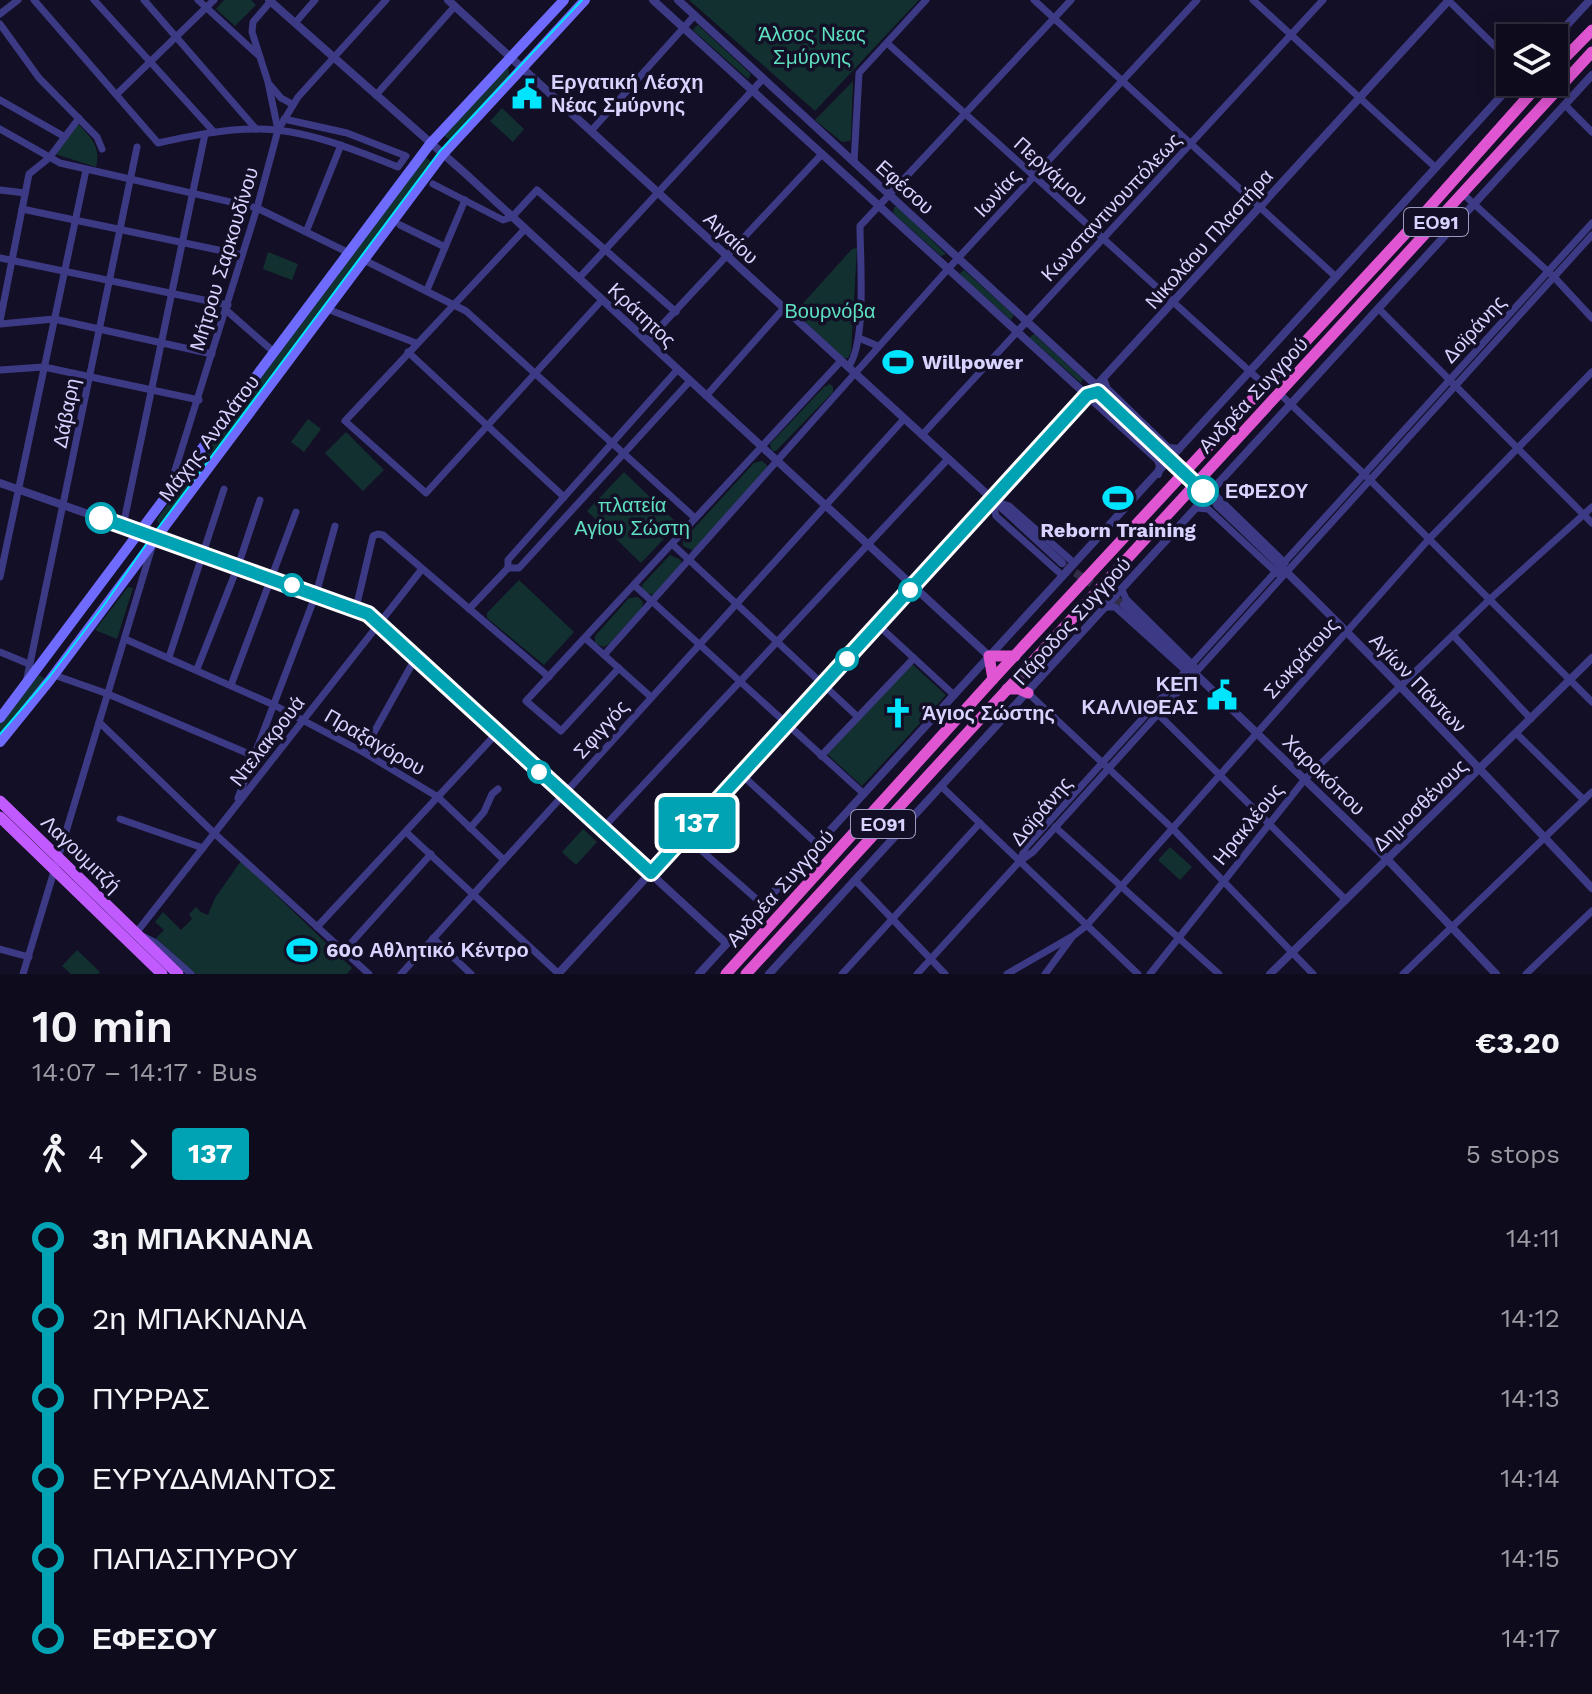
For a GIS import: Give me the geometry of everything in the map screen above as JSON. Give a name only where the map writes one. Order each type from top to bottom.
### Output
[{"type":"highway","points":[[1568,55],[1592,30]]},
{"type":"highway","name":"Ανδρέα Συγγρού","points":[[746,974],[1592,52]]},
{"type":"highway","name":"Ανδρέα Συγγρού","points":[[726,974],[993,679],[1266,386],[1525,96]]},
{"type":"highway","points":[[993,679],[989,656],[1015,656]]},
{"type":"highway","points":[[1020,675],[1022,686],[1028,693]]},
{"type":"highway","points":[[1007,689],[1028,693]]},
{"type":"main road","name":"Μάχης Αναλάτου","points":[[0,718],[430,144],[564,0]]},
{"type":"main road","name":"Μάχης Αναλάτου","points":[[0,742],[54,675],[443,154],[585,0]]},
{"type":"main road","name":"Λαγουμιτζή","points":[[0,801],[59,857],[132,937],[160,974]]},
{"type":"main road","name":"Λαγουμιτζή","points":[[1,822],[178,974]]},
{"type":"street","points":[[0,14],[18,0]]},
{"type":"street","points":[[34,0],[158,143],[214,132],[278,130],[341,145],[398,167],[406,156],[337,130],[284,119]]},
{"type":"street","points":[[94,0],[214,132]]},
{"type":"street","points":[[144,0],[256,129]]},
{"type":"street","points":[[198,0],[261,58]]},
{"type":"street","points":[[117,94],[214,0]]},
{"type":"street","points":[[295,23],[315,0]]},
{"type":"street","name":"Μήτρου Σαρκουδίνου","points":[[171,483],[227,308],[278,130],[292,104],[386,0]]},
{"type":"street","name":"Εφέσου","points":[[653,0],[1158,460],[1158,475]]},
{"type":"street","name":"Εφέσου","points":[[678,0],[1100,385]]},
{"type":"street","points":[[854,162],[859,73],[926,0]]},
{"type":"street","points":[[1034,0],[1335,276]]},
{"type":"street","points":[[604,655],[778,462],[853,361],[859,338],[860,226],[1071,0]]},
{"type":"street","name":"Ιωνίας","points":[[848,367],[878,346],[1197,0]]},
{"type":"street","points":[[1253,0],[1435,167]]},
{"type":"street","name":"Κωνσταντινουπόλεως","points":[[922,435],[1323,0]]},
{"type":"street","points":[[1449,0],[1496,47]]},
{"type":"street","name":"Νικολάου Πλαστήρα","points":[[1100,385],[1449,0]]},
{"type":"street","points":[[1568,24],[1590,0]]},
{"type":"street","points":[[270,1],[253,22],[252,32],[268,82],[278,130]]},
{"type":"street","name":"Κράτητος","points":[[270,1],[443,154],[989,656]]},
{"type":"street","points":[[376,95],[451,3]]},
{"type":"street","name":"Αιγαίου","points":[[451,3],[1062,563]]},
{"type":"street","points":[[591,131],[695,15]]},
{"type":"street","points":[[0,24],[39,78],[97,137],[102,149]]},
{"type":"street","name":"Περγάμου","points":[[887,43],[1266,386]]},
{"type":"street","name":"Πάροδος Συγγρού","points":[[769,974],[1592,75]]},
{"type":"street","points":[[579,278],[763,79]]},
{"type":"street","points":[[268,82],[281,98],[292,104]]},
{"type":"street","name":"Πάροδος Συγγρού","points":[[699,974],[1501,96]]},
{"type":"street","points":[[0,100],[65,137]]},
{"type":"street","points":[[1565,105],[1592,132]]},
{"type":"street","points":[[79,118],[49,158],[29,174],[0,322],[54,319],[212,354]]},
{"type":"street","points":[[0,129],[49,158],[86,170],[257,208],[349,253]]},
{"type":"street","points":[[123,526],[205,134]]},
{"type":"street","points":[[360,151],[365,140]]},
{"type":"street","points":[[306,232],[341,145]]},
{"type":"street","name":"Δάβαρη","points":[[26,685],[137,147]]},
{"type":"street","points":[[647,341],[822,154]]},
{"type":"street","points":[[0,577],[86,170]]},
{"type":"street","points":[[433,184],[503,220],[512,217],[537,190],[676,312]]},
{"type":"street","points":[[0,190],[25,193]]},
{"type":"street","points":[[1462,193],[1551,274],[1592,318]]},
{"type":"street","points":[[427,290],[465,200]]},
{"type":"street","points":[[22,209],[242,255]]},
{"type":"street","name":"Δοϊράνης","points":[[1019,862],[1033,852],[1191,668],[1551,274],[1592,223]]},
{"type":"street","points":[[400,225],[445,247]]},
{"type":"street","points":[[525,229],[345,421],[426,493],[602,300]]},
{"type":"street","name":"Δοϊράνης","points":[[1551,274],[1592,235]]},
{"type":"street","points":[[0,258],[227,308],[275,353]]},
{"type":"street","points":[[364,260],[466,311],[695,518]]},
{"type":"street","points":[[706,396],[784,308]]},
{"type":"street","points":[[327,309],[416,343]]},
{"type":"street","points":[[1379,309],[1592,523]]},
{"type":"street","points":[[859,338],[878,346]]},
{"type":"street","points":[[408,352],[564,497]]},
{"type":"street","points":[[0,370],[44,367],[199,400]]},
{"type":"street","points":[[619,668],[561,731],[526,701],[761,446],[848,367]]},
{"type":"street","points":[[469,609],[508,568],[508,560],[678,369]]},
{"type":"street","name":"Σωκράτους","points":[[1045,974],[1073,936],[1086,926],[1429,539],[1592,372]]},
{"type":"street","points":[[508,568],[519,568],[690,381]]},
{"type":"street","points":[[406,832],[559,974],[1087,395],[1100,385]]},
{"type":"street","points":[[1100,385],[1168,448],[1180,449]]},
{"type":"street","points":[[1100,385],[1164,454]]},
{"type":"street","points":[[1279,393],[1592,702]]},
{"type":"street","name":"Σφιγγός","points":[[401,974],[904,419]]},
{"type":"street","points":[[602,829],[948,459]]},
{"type":"street","points":[[0,483],[356,608],[379,623],[726,943]]},
{"type":"street","points":[[169,657],[224,489]]},
{"type":"street","name":"Αγίων Πάντων","points":[[1212,492],[1283,569]]},
{"type":"street","points":[[197,669],[238,566],[260,500]]},
{"type":"street","name":"Αιγαίου","points":[[992,500],[1009,506],[1074,563]]},
{"type":"street","name":"Αιγαίου","points":[[992,500],[996,516],[1063,576]]},
{"type":"street","name":"Αγίων Πάντων","points":[[1217,505],[1346,632],[1592,888]]},
{"type":"street","name":"Ηρακλέους","points":[[1150,974],[1305,779],[1489,600],[1592,507]]},
{"type":"street","name":"Αγίων Πάντων","points":[[1197,508],[1208,509],[1283,569]]},
{"type":"street","points":[[231,685],[296,512]]},
{"type":"street","points":[[235,808],[316,594],[335,526]]},
{"type":"street","points":[[356,608],[373,536],[383,535],[549,677]]},
{"type":"street","points":[[23,974],[155,537]]},
{"type":"street","points":[[672,544],[858,717]]},
{"type":"street","name":"Ντελακρουά","points":[[132,937],[422,569]]},
{"type":"street","points":[[634,585],[864,794]]},
{"type":"street","name":"Χαροκόπου","points":[[1122,590],[1126,599],[1191,668]]},
{"type":"street","name":"Χαροκόπου","points":[[1124,605],[1387,859],[1496,974]]},
{"type":"street","name":"Χαροκόπου","points":[[1107,607],[1115,607],[1191,668]]},
{"type":"street","points":[[878,625],[954,695]]},
{"type":"street","points":[[1453,635],[1531,719]]},
{"type":"street","points":[[585,638],[651,697]]},
{"type":"street","name":"Πραξαγόρου","points":[[125,639],[304,719],[363,752],[438,797],[504,860]]},
{"type":"street","points":[[0,652],[29,664]]},
{"type":"street","points":[[363,752],[416,657]]},
{"type":"street","points":[[821,756],[914,658]]},
{"type":"street","name":"Δημοσθένους","points":[[1270,974],[1592,658]]},
{"type":"street","name":"Δοϊράνης","points":[[1019,862],[1026,847],[1158,714],[1191,668]]},
{"type":"street","points":[[54,675],[108,694],[254,756]]},
{"type":"street","points":[[1028,693],[1172,828],[1313,974]]},
{"type":"street","points":[[1158,714],[1346,900]]},
{"type":"street","points":[[99,722],[214,833],[369,974]]},
{"type":"street","points":[[317,927],[497,733]]},
{"type":"street","points":[[1516,733],[1584,800]]},
{"type":"street","points":[[741,774],[817,844]]},
{"type":"street","points":[[942,787],[1138,974]]},
{"type":"street","points":[[470,828],[498,789]]},
{"type":"street","points":[[1403,974],[1592,792]]},
{"type":"street","points":[[120,819],[203,848]]},
{"type":"street","points":[[842,974],[980,823]]},
{"type":"street","points":[[1055,827],[1219,974]]},
{"type":"street","points":[[685,836],[762,904]]},
{"type":"street","points":[[343,952],[431,854]]},
{"type":"street","points":[[917,974],[1019,862]]},
{"type":"street","points":[[855,880],[945,974]]},
{"type":"street","points":[[1526,974],[1592,911]]},
{"type":"street","points":[[1007,974],[1073,936]]},
{"type":"street","name":"Λαγουμιτζή","points":[[132,937],[156,943],[191,974]]},
{"type":"street","points":[[433,938],[471,974]]},
{"type":"street","points":[[0,949],[29,957]]},
{"type":"green space","points":[[224,0],[251,0],[256,5],[235,26],[216,9]]},
{"type":"green space","name":"Άλσος Νεας Σμύρνης","points":[[689,0],[919,0],[815,111]]},
{"type":"green space","points":[[698,25],[751,74],[748,79],[694,31]]},
{"type":"green space","points":[[508,67],[510,77],[451,141],[443,135]]},
{"type":"green space","points":[[853,81],[851,138],[842,142],[815,120]]},
{"type":"green space","points":[[502,108],[524,129],[513,142],[490,121]]},
{"type":"green space","points":[[77,123],[94,143],[96,167],[55,154]]},
{"type":"green space","points":[[424,156],[433,163],[163,525],[158,523],[157,519]]},
{"type":"green space","points":[[894,207],[898,207],[946,254],[941,256],[893,213]]},
{"type":"green space","name":"Βουρνόβα","points":[[857,248],[851,352],[848,358],[843,358],[798,315],[798,309],[852,249]]},
{"type":"green space","points":[[268,252],[298,264],[292,280],[263,269]]},
{"type":"green space","points":[[964,270],[1014,315],[1011,320],[961,276]]},
{"type":"green space","points":[[1034,334],[1083,379],[1081,383],[1031,339]]},
{"type":"green space","points":[[830,384],[833,392],[776,451],[772,451],[770,444]]},
{"type":"green space","points":[[308,419],[321,429],[304,452],[291,442]]},
{"type":"green space","points":[[346,432],[384,470],[363,491],[325,453]]},
{"type":"green space","points":[[762,461],[767,465],[767,472],[694,551],[683,546],[683,540],[754,463]]},
{"type":"green space","name":"πλατεία Αγίου Σώστη","points":[[624,472],[678,524],[641,563],[587,511]]},
{"type":"green space","points":[[670,555],[681,560],[681,565],[653,595],[643,591],[642,585]]},
{"type":"green space","points":[[519,580],[574,632],[544,665],[487,618],[487,613]]},
{"type":"green space","points":[[128,587],[133,588],[117,639],[95,630]]},
{"type":"green space","points":[[638,597],[643,602],[642,608],[609,644],[603,647],[595,643],[595,636],[629,598]]},
{"type":"green space","points":[[911,663],[946,695],[862,786],[827,754]]},
{"type":"green space","points":[[39,675],[48,681],[0,740],[0,723]]},
{"type":"green space","points":[[583,829],[597,842],[576,865],[562,852]]},
{"type":"green space","points":[[1170,847],[1192,867],[1180,880],[1158,860]]},
{"type":"green space","points":[[241,861],[352,968],[347,974],[194,974],[156,938],[164,930],[155,922],[163,912],[181,930],[192,919],[189,914],[196,907],[208,915],[215,898]]},
{"type":"green space","points":[[77,950],[100,972],[98,974],[71,974],[62,966]]},
{"type":"tunnel","points":[[1165,456],[1217,505]]},
{"type":"tunnel","points":[[1065,566],[1124,605]]},
{"type":"tram line","points":[[0,734],[50,676],[104,605],[152,536],[440,151],[582,0]]},
{"type":"bus line","name":"137","points":[[101,518],[368,614],[651,873],[1087,395],[1098,392],[1203,491]]},
{"type":"place","name":"Εργατική Λέσχη Νέας Σμύρνης","points":[[527,94]]},
{"type":"place","name":"Willpower","points":[[898,362]]},
{"type":"place","name":"ΕΦΕΣΟΥ","points":[[1203,491]]},
{"type":"place","name":"Reborn Training","points":[[1118,498]]},
{"type":"place","name":"ΚΕΠ ΚΑΛΛΙΘΕΑΣ","points":[[1222,695]]},
{"type":"place","name":"Άγιος Σώστης","points":[[898,713]]},
{"type":"place","name":"60ο Αθλητικό Κέντρο","points":[[302,950]]}]
